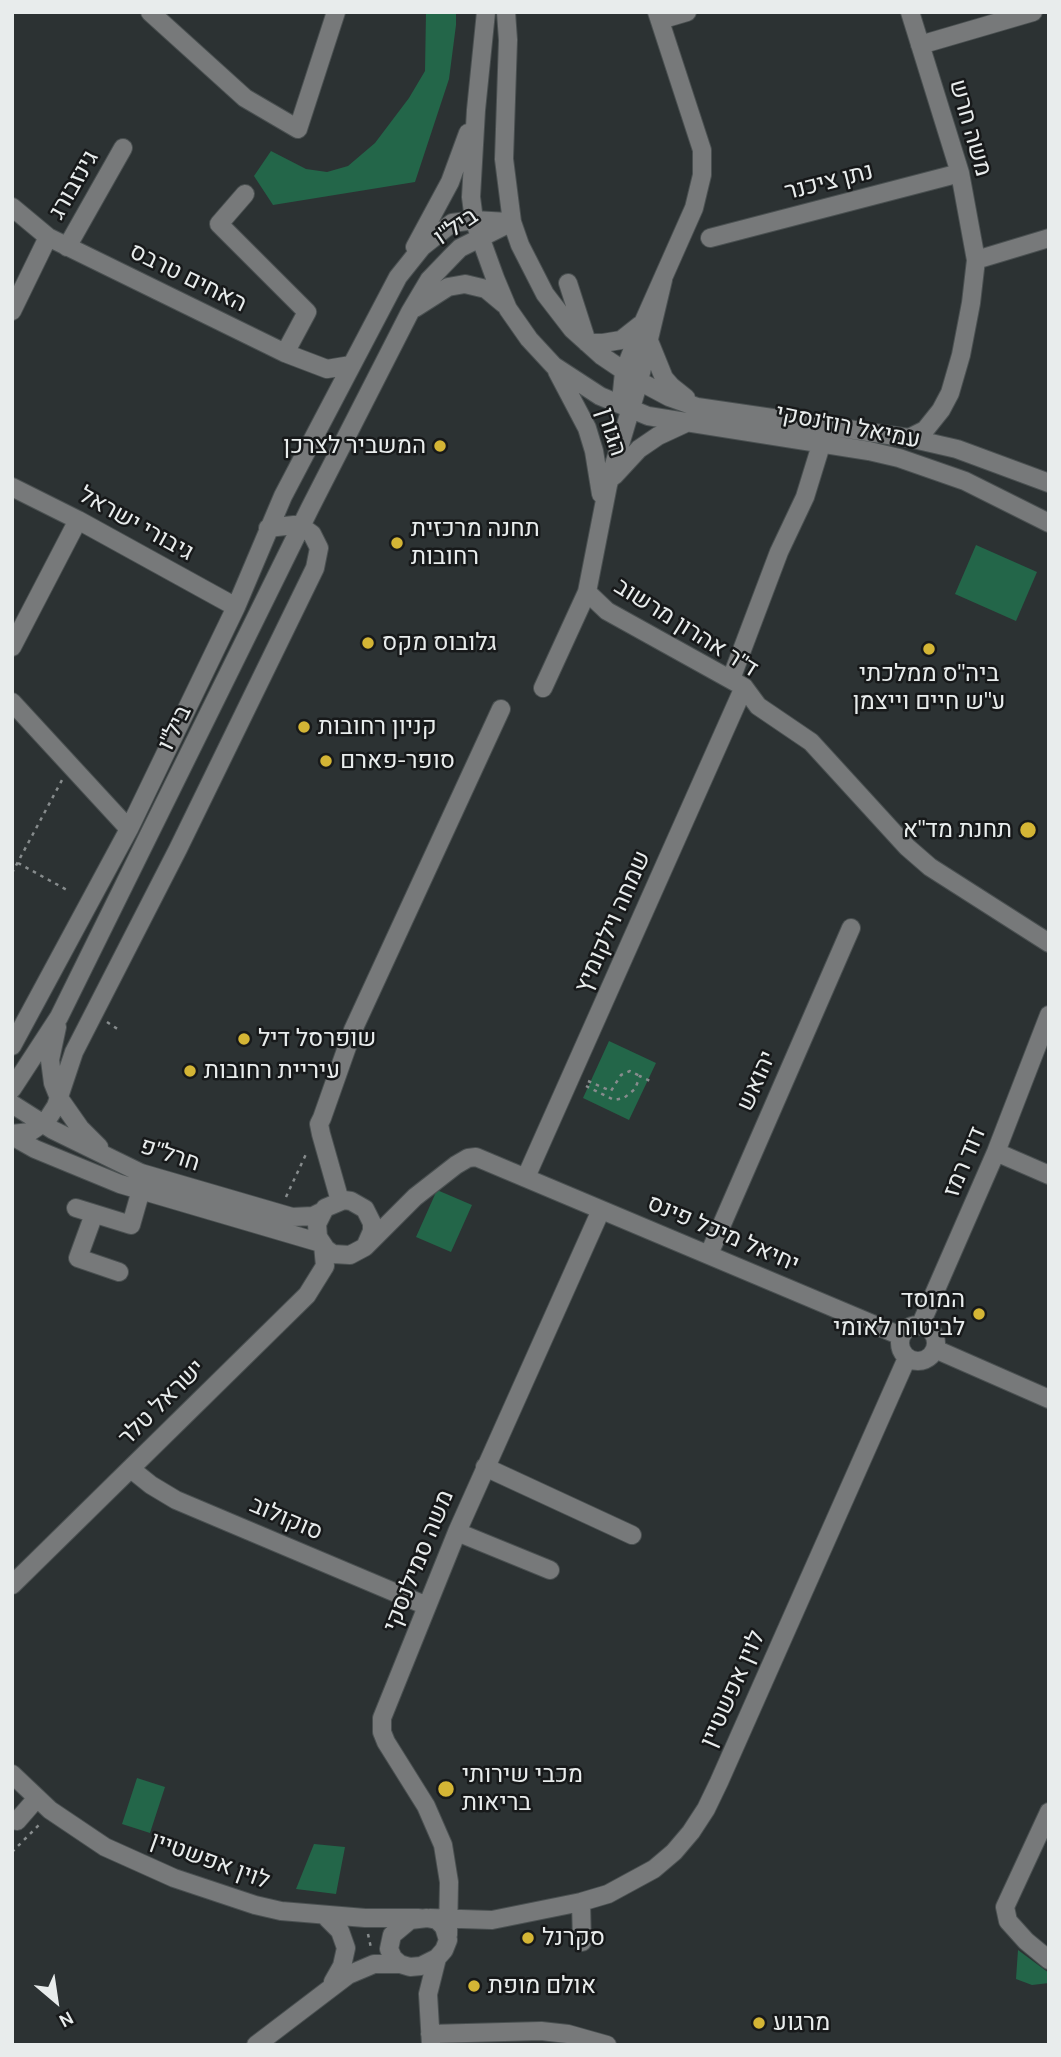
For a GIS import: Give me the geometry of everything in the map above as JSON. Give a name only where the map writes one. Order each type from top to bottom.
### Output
[{"type":"street","points":[[150,12],[245,98],[298,129],[336,12]]},
{"type":"street","points":[[486,12],[471,197],[474,220],[508,309]]},
{"type":"street","name":"עמיאל רוז'נסקי","points":[[506,12],[508,40],[504,159],[512,222],[520,245],[545,294],[558,313],[587,343],[631,376],[684,403],[708,409],[909,438],[957,449],[1049,483]]},
{"type":"street","points":[[631,376],[643,323],[701,187],[703,161],[700,142],[658,16],[687,12]]},
{"type":"street","name":"משה חרש","points":[[909,12],[960,173],[976,260],[961,355],[955,380],[941,410]]},
{"type":"street","points":[[920,45],[1033,12]]},
{"type":"street","points":[[402,271],[450,182],[476,110]]},
{"type":"street","name":"גינזבורג","points":[[67,247],[123,148]]},
{"type":"street","name":"נתן ציכנר","points":[[710,238],[960,173]]},
{"type":"street","points":[[245,194],[219,224],[307,312],[285,353]]},
{"type":"street","name":"האחים טרבס","points":[[12,207],[48,237],[285,353],[327,369],[351,365]]},
{"type":"street","name":"ביל\"ו","points":[[12,1046],[129,828],[236,607],[268,527],[402,271],[422,247],[452,223],[474,220],[512,222]]},
{"type":"street","name":"ביל\"ו","points":[[12,1089],[59,1017],[410,312],[439,269],[460,248],[512,222]]},
{"type":"street","points":[[12,312],[48,237]]},
{"type":"street","points":[[976,260],[1049,238]]},
{"type":"street","points":[[631,376],[649,341],[663,280]]},
{"type":"street","points":[[568,283],[587,343],[603,344],[621,340],[643,323]]},
{"type":"street","points":[[410,312],[439,292],[465,284],[486,289],[508,309],[529,339],[554,366]]},
{"type":"street","points":[[649,341],[660,370],[671,386],[708,409]]},
{"type":"street","name":"עמיאל רוז'נסקי","points":[[554,366],[585,388],[648,416],[869,451],[943,472],[1049,523]]},
{"type":"street","name":"הגורן","points":[[554,366],[587,428],[598,469],[600,519]]},
{"type":"street","name":"הגורן","points":[[543,688],[587,592],[600,519],[629,409],[631,376]]},
{"type":"street","points":[[909,438],[925,430],[941,410]]},
{"type":"street","points":[[941,410],[944,431],[957,449]]},
{"type":"street","points":[[608,485],[617,471],[639,449],[658,436],[686,423]]},
{"type":"street","name":"שמחה וילקומיץ","points":[[526,1177],[738,683],[779,552],[805,497],[821,445]]},
{"type":"street","name":"גיבורי ישראל","points":[[12,487],[236,607]]},
{"type":"street","points":[[12,647],[78,520]]},
{"type":"street","points":[[12,1135],[30,1132],[50,1116],[82,1036],[184,837],[315,568],[319,548],[312,534],[301,527],[283,524],[268,527]]},
{"type":"street","name":"ד\"ר אהרון מרשוב","points":[[587,592],[607,611],[738,683],[758,706],[811,742],[914,854],[1049,943]]},
{"type":"street","points":[[12,702],[129,828]]},
{"type":"street","points":[[340,1201],[320,1124],[353,1030],[501,709]]},
{"type":"street","name":"יהואש","points":[[709,1254],[851,928]]},
{"type":"street","name":"דוד רמז","points":[[920,1326],[996,1152],[1049,1015]]},
{"type":"street","points":[[59,1017],[50,1060],[53,1083],[59,1098],[80,1128],[119,1163]]},
{"type":"street","name":"חרל\"פ","points":[[12,1104],[43,1124],[141,1172],[279,1214],[303,1218],[323,1211]]},
{"type":"street","name":"חרל\"פ","points":[[12,1135],[35,1149],[79,1168],[141,1190],[322,1244]]},
{"type":"street","points":[[996,1152],[1049,1175]]},
{"type":"street","points":[[415,1197],[380,1210],[352,1201],[340,1201],[329,1205],[323,1211],[316,1231],[322,1244],[333,1254],[341,1256],[358,1252],[415,1197],[468,1158],[481,1159],[526,1177]]},
{"type":"street","name":"יחיאל מיכל פינס","points":[[526,1177],[901,1336]]},
{"type":"street","points":[[76,1208],[131,1224],[141,1190]]},
{"type":"street","points":[[359,1204],[365,1209],[372,1223],[370,1240],[365,1247]]},
{"type":"street","name":"משה סמילנסקי","points":[[427,2000],[430,1982],[444,1941],[449,1882],[443,1845],[426,1805],[386,1742],[381,1727],[383,1714],[457,1531],[601,1210]]},
{"type":"street","points":[[94,1213],[78,1258],[119,1272]]},
{"type":"street","name":"ישראל טלר","points":[[12,1585],[307,1295],[325,1266],[322,1244]]},
{"type":"street","points":[[920,1326],[926,1328],[934,1337],[935,1349],[923,1361],[907,1358],[900,1348],[901,1336],[909,1328],[920,1326]]},
{"type":"street","points":[[935,1349],[1049,1399]]},
{"type":"street","name":"לוין אפשטיין","points":[[444,1941],[492,1920],[608,1894],[654,1869],[674,1852],[691,1832],[706,1809],[907,1358]]},
{"type":"street","points":[[485,1468],[632,1535]]},
{"type":"street","name":"סוקולוב","points":[[131,1469],[176,1500],[427,1606]]},
{"type":"street","points":[[457,1531],[550,1570]]},
{"type":"street","name":"לוין אפשטיין","points":[[12,1774],[67,1822],[105,1847],[174,1878],[264,1908],[370,1918],[424,1918]]},
{"type":"street","points":[[17,1821],[37,1798]]},
{"type":"street","points":[[1049,1812],[1005,1907],[1008,1921],[1049,1960]]},
{"type":"street","points":[[581,1902],[582,1942]]},
{"type":"street","points":[[324,1915],[340,1931],[345,1948],[342,1966],[329,1987]]},
{"type":"street","points":[[256,2045],[329,1987],[357,1970],[378,1964],[402,1965],[421,1966],[444,1941],[441,1923],[424,1918],[400,1926],[390,1939],[390,1954],[402,1965],[418,1978],[427,2000],[431,2039],[531,2031],[607,2045]]},
{"type":"street","name":"לוין אפשטיין","points":[[444,1941],[492,1920]]},
{"type":"path","points":[[12,873],[70,765]]},
{"type":"path","points":[[18,863],[67,890]]},
{"type":"path","points":[[571,1077],[611,1091],[621,1075],[630,1071],[650,1081]]},
{"type":"path","points":[[571,1077],[614,1100],[624,1098],[635,1089],[640,1076]]},
{"type":"path","points":[[279,1214],[320,1124]]},
{"type":"path","points":[[12,1852],[33,1834]]},
{"type":"path","points":[[370,1918],[368,1939],[378,1964]]},
{"type":"green space","points":[[426,12],[456,12],[456,25],[449,79],[415,182],[273,205],[254,176],[271,151],[306,169],[327,172],[348,166],[375,143],[409,98],[425,71]]},
{"type":"green space","points":[[976,545],[1037,572],[1016,621],[955,594]]},
{"type":"green space","points":[[609,1041],[656,1063],[629,1120],[583,1098]]},
{"type":"green space","points":[[437,1190],[472,1205],[451,1252],[416,1237]]},
{"type":"green space","points":[[137,1778],[165,1787],[150,1833],[122,1824]]},
{"type":"green space","points":[[314,1844],[345,1847],[336,1894],[296,1889]]},
{"type":"green space","points":[[1018,1950],[1049,1973],[1049,1983],[1032,1985],[1016,1979]]},
{"type":"place","name":"המשביר לצרכן","points":[[440,446]]},
{"type":"place","name":"תחנה מרכזית רחובות","points":[[397,543]]},
{"type":"place","name":"גלובוס מקס","points":[[368,643]]},
{"type":"place","name":"ביה\"ס ממלכתי ע\"ש חיים וייצמן","points":[[929,649]]},
{"type":"place","name":"קניון רחובות","points":[[304,727]]},
{"type":"place","name":"סופר-פארם","points":[[326,761]]},
{"type":"place","name":"תחנת מד\"א","points":[[1028,830]]},
{"type":"place","name":"שופרסל דיל","points":[[244,1039]]},
{"type":"place","name":"עיריית רחובות","points":[[190,1071]]},
{"type":"place","name":"המוסד לביטוח לאומי","points":[[979,1314]]},
{"type":"place","name":"מכבי שירותי בריאות","points":[[446,1789]]},
{"type":"place","name":"סקרנל","points":[[528,1938]]},
{"type":"place","name":"אולם מופת","points":[[474,1986]]},
{"type":"place","name":"מרגוע","points":[[759,2023]]}]
